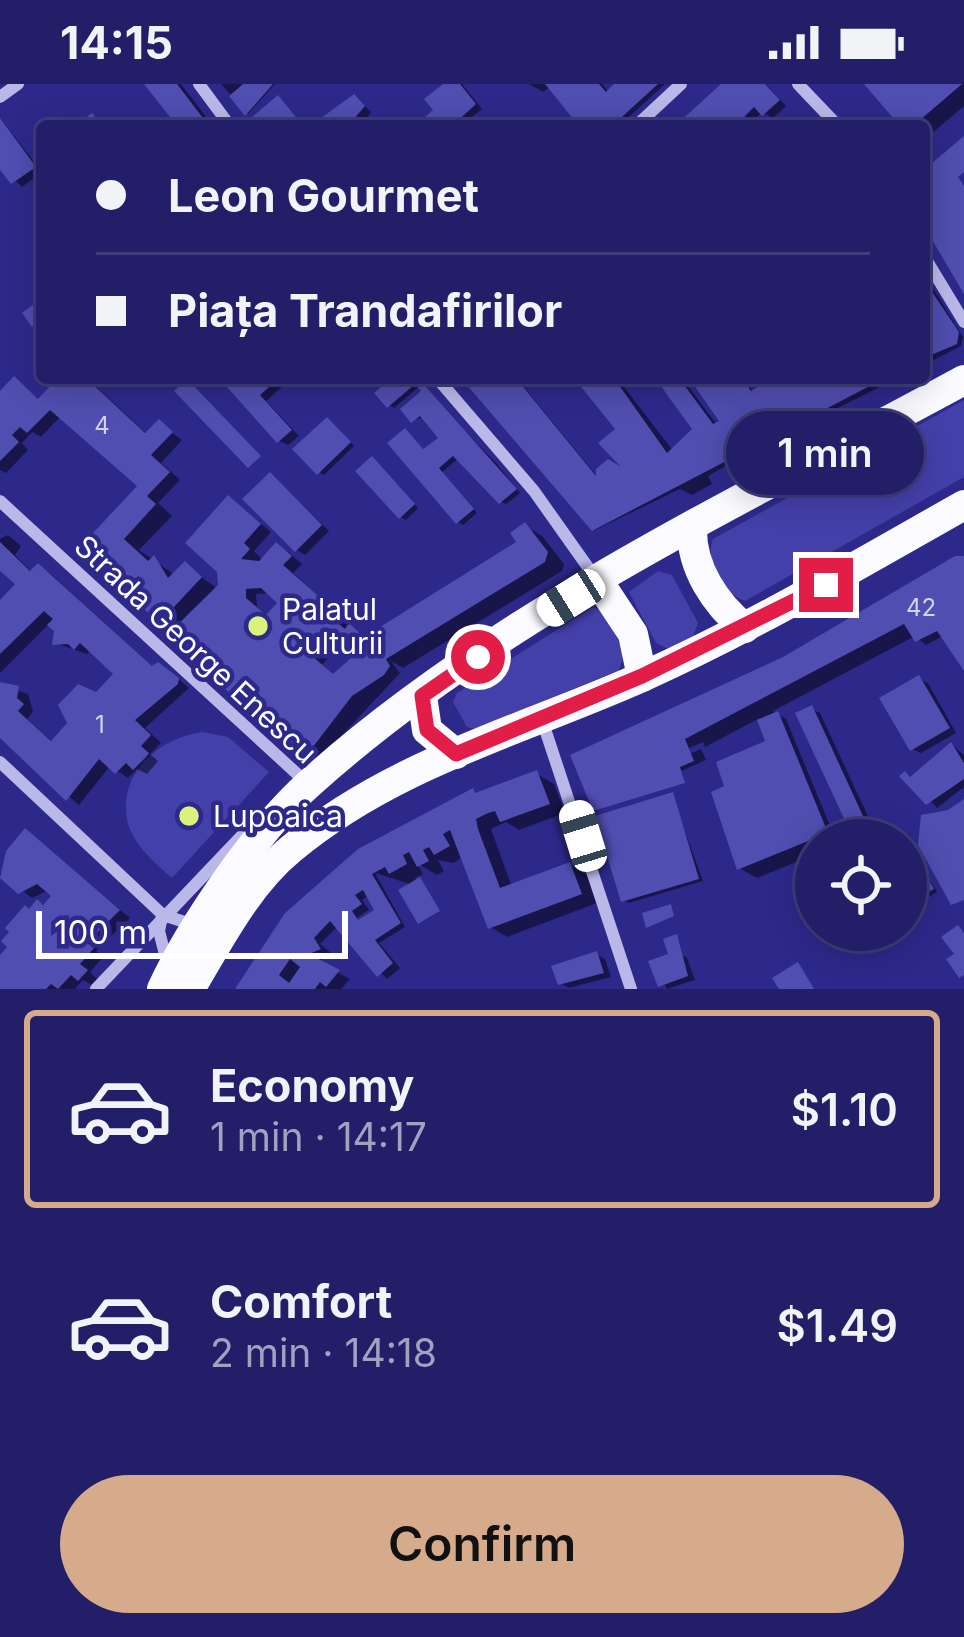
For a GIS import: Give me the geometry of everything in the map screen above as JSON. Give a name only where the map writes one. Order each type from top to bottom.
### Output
[{"type":"main road","points":[[174,983],[196,926],[308,784],[422,696],[598,580],[964,380]]},
{"type":"main road","points":[[174,983],[230,924],[287,852],[343,810],[396,778],[542,720],[745,628],[964,505]]},
{"type":"main road","points":[[692,528],[692,550],[700,569],[731,617],[745,628]]},
{"type":"main road","points":[[598,580],[633,634],[642,676]]},
{"type":"main road","points":[[422,696],[427,730],[456,754]]},
{"type":"street","points":[[0,97],[18,84]]},
{"type":"street","points":[[199,84],[226,120]]},
{"type":"street","points":[[642,120],[681,84]]},
{"type":"street","points":[[798,84],[832,120]]},
{"type":"street","points":[[930,266],[964,322]]},
{"type":"street","points":[[441,384],[534,490],[598,580]]},
{"type":"street","name":"Strada George Enescu","points":[[0,501],[308,784],[287,852]]},
{"type":"street","points":[[542,720],[631,989]]},
{"type":"street","points":[[0,762],[163,915],[196,926],[230,924]]},
{"type":"street","points":[[96,989],[253,824],[308,784]]},
{"type":"street","points":[[163,915],[159,931],[174,983]]},
{"type":"shaded area","points":[[964,400],[964,477],[745,601],[724,584],[711,557],[713,539]]},
{"type":"shaded area","points":[[658,571],[672,575],[698,623],[693,636],[669,649],[656,643],[629,592]]},
{"type":"shaded area","points":[[593,607],[601,611],[625,652],[619,670],[475,729],[467,727],[453,702],[457,693]]},
{"type":"shaded area","points":[[203,732],[228,737],[269,772],[172,878],[129,828],[129,786],[146,759],[159,749]]},
{"type":"building","points":[[144,84],[177,84],[204,120],[172,120]]},
{"type":"building","points":[[243,84],[273,84],[245,116],[229,96]]},
{"type":"building","points":[[443,84],[460,84],[476,104],[459,120],[422,120],[433,110],[424,99]]},
{"type":"building","points":[[545,84],[599,84],[606,92],[614,84],[658,84],[619,120],[574,120]]},
{"type":"building","points":[[721,84],[765,84],[780,100],[762,116],[754,107],[741,120],[682,120]]},
{"type":"building","points":[[864,84],[962,84],[920,120],[895,120]]},
{"type":"building","points":[[354,94],[365,106],[353,120],[318,120]]},
{"type":"building","points":[[278,95],[298,120],[252,120]]},
{"type":"building","points":[[0,118],[36,167],[11,184],[0,170]]},
{"type":"building","points":[[964,136],[964,172],[958,177],[964,186],[964,294],[930,236],[930,165]]},
{"type":"building","points":[[930,289],[959,332],[957,344],[930,355]]},
{"type":"building","points":[[36,302],[36,324],[32,327],[22,313]]},
{"type":"building","points":[[14,376],[38,399],[52,384],[92,384],[145,433],[159,419],[173,432],[151,455],[170,472],[147,496],[156,504],[124,539],[148,561],[154,555],[168,578],[185,561],[202,577],[159,623],[79,548],[137,486],[50,410],[27,433],[20,427],[12,435],[19,442],[0,461],[0,391]]},
{"type":"building","points":[[182,384],[192,384],[261,456],[248,468],[174,391]]},
{"type":"building","points":[[224,384],[272,384],[260,395],[292,430],[277,443]]},
{"type":"building","points":[[385,384],[415,384],[387,408],[374,393]]},
{"type":"building","points":[[415,384],[423,384],[517,489],[499,504],[453,456],[439,468],[474,509],[456,524],[387,443],[405,428],[423,449],[438,438],[420,416],[411,423],[400,409],[421,391]]},
{"type":"building","points":[[466,384],[521,384],[596,476],[596,469],[608,459],[621,467],[598,443],[615,429],[579,384],[618,384],[667,453],[692,429],[659,384],[683,384],[713,424],[719,421],[693,384],[746,384],[751,391],[763,384],[874,384],[592,531]]},
{"type":"building","points":[[327,417],[351,442],[317,475],[292,449]]},
{"type":"building","points":[[372,456],[415,504],[399,519],[355,471]]},
{"type":"building","points":[[270,472],[322,525],[295,552],[242,499]]},
{"type":"building","name":"Palatul Culturii","points":[[228,495],[261,524],[244,543],[250,549],[241,559],[259,561],[276,542],[292,556],[283,565],[339,614],[334,620],[345,629],[349,623],[364,637],[516,542],[510,533],[525,522],[548,552],[545,562],[386,659],[390,666],[384,675],[352,696],[306,756],[258,707],[244,705],[225,689],[222,676],[168,634],[218,585],[217,572],[185,543]],"holes":[[[261,588],[277,603],[266,615],[246,598],[246,589]],[[324,644],[332,651],[337,645],[351,658],[333,674],[312,656]]]},
{"type":"building","points":[[0,542],[30,571],[38,563],[152,666],[158,662],[179,678],[178,684],[135,720],[151,735],[141,746],[149,753],[146,757],[133,770],[126,763],[115,774],[99,759],[66,801],[0,738],[0,682],[19,686],[17,698],[24,704],[18,711],[51,741],[67,723],[58,705],[78,684],[96,692],[113,674],[80,643],[74,650],[68,644],[52,645],[54,631],[47,625],[53,619],[44,611],[0,654],[0,600],[15,584],[0,571]]},
{"type":"building","points":[[955,556],[964,556],[964,671],[937,631],[915,642],[904,624],[685,739],[694,761],[680,767],[685,783],[593,811],[570,755],[783,657]]},
{"type":"building","points":[[919,675],[950,728],[910,751],[879,698]]},
{"type":"building","points":[[812,705],[864,819],[844,819],[795,713]]},
{"type":"building","points":[[778,711],[822,819],[795,819],[795,846],[737,870],[711,792],[724,786],[716,762],[765,741],[757,720]]},
{"type":"building","points":[[951,742],[964,763],[964,779],[926,805],[899,776],[905,771],[910,777]]},
{"type":"building","points":[[537,770],[550,804],[500,822],[495,811],[488,813],[476,819],[478,829],[500,888],[570,862],[582,894],[488,929],[450,830],[443,834],[450,846],[434,855],[429,847],[423,850],[429,861],[417,867],[409,852],[403,855],[407,864],[389,874],[385,867],[372,874],[401,923],[375,940],[393,963],[377,977],[330,921],[314,938],[321,949],[309,954],[340,970],[326,987],[320,982],[315,989],[235,989],[285,913],[358,849],[473,788],[475,793]],"holes":[[[363,890],[374,910],[358,920],[352,911],[362,904],[355,895]],[[290,959],[300,967],[289,983],[279,975]]]},
{"type":"building","points":[[673,792],[699,879],[621,902],[595,816]]},
{"type":"building","points":[[964,799],[964,900],[951,905],[927,861],[927,819],[921,819],[921,815],[948,810]]},
{"type":"building","points":[[25,828],[120,910],[87,943],[94,948],[80,964],[88,970],[78,981],[71,975],[58,989],[51,984],[46,989],[0,989],[0,955],[7,947],[1,941],[9,932],[5,928],[25,905],[29,909],[37,899],[43,905],[51,896],[37,884],[18,894],[0,878],[6,851]]},
{"type":"building","points":[[420,877],[440,911],[418,924],[398,890]]},
{"type":"building","points":[[671,904],[674,916],[646,928],[642,913]]},
{"type":"building","points":[[958,925],[964,933],[964,975],[959,978],[946,959],[954,954],[941,937]]},
{"type":"building","points":[[677,934],[688,976],[658,987],[648,961],[668,954],[663,939]]},
{"type":"building","points":[[597,951],[604,973],[558,985],[551,966]]},
{"type":"building","points":[[798,962],[814,989],[779,989],[772,978]]},
{"type":"place","name":"Palatul Culturii","points":[[258,626]]},
{"type":"place","name":"Lupoaica","points":[[189,816]]},
{"type":"route","points":[[478,657],[422,696],[420,709],[427,730],[438,745],[456,754],[642,676],[826,585]]}]
